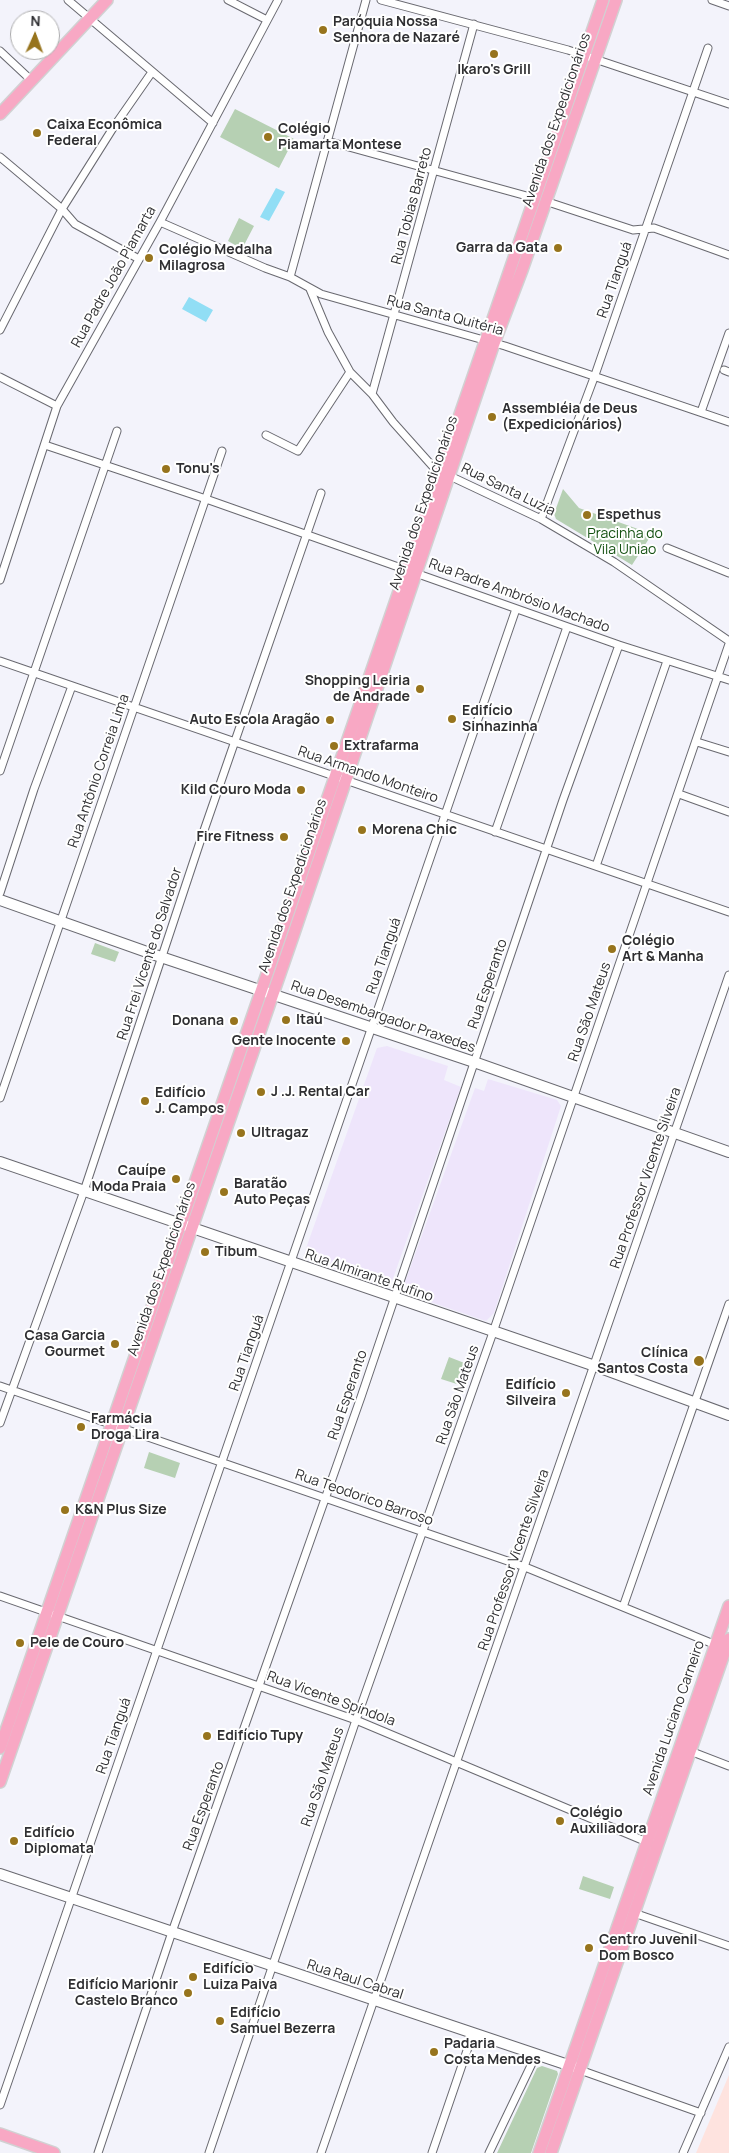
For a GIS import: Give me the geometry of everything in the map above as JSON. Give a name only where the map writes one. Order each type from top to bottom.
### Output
[{"type":"main road","points":[[0,114],[107,0]]},
{"type":"main road","name":"Avenida dos Expedicionários","points":[[412,571],[439,471],[489,342],[540,199],[588,57],[603,0]]},
{"type":"main road","name":"Avenida dos Expedicionários","points":[[588,57],[616,0]]},
{"type":"main road","name":"Avenida dos Expedicionários","points":[[0,1748],[52,1614],[339,779],[412,571],[450,476],[489,342]]},
{"type":"main road","name":"Avenida Luciano Carneiro","points":[[574,2067],[634,1913],[690,1751],[725,1645],[729,1606]]},
{"type":"main road","name":"Avenida dos Expedicionários","points":[[0,1782],[52,1614]]},
{"type":"main road","name":"Avenida Luciano Carneiro","points":[[539,2153],[551,2136],[647,1842],[725,1645]]},
{"type":"main road","points":[[0,2134],[54,2153]]},
{"type":"main road","name":"Avenida Luciano Carneiro","points":[[551,2136],[551,2153]]},
{"type":"street","points":[[68,0],[213,122]]},
{"type":"street","points":[[228,0],[267,20]]},
{"type":"street","name":"Rua Padre João Piamarta","points":[[0,580],[3,563],[57,406],[160,222],[278,0]]},
{"type":"street","points":[[290,277],[303,236],[366,0]]},
{"type":"street","points":[[381,0],[474,24],[588,57],[729,104]]},
{"type":"street","points":[[712,0],[729,6]]},
{"type":"street","name":"Rua Tobias Barreto","points":[[372,394],[474,24]]},
{"type":"street","name":"Rua Tianguá","points":[[542,518],[595,376],[708,48]]},
{"type":"street","points":[[0,51],[31,80]]},
{"type":"street","points":[[0,330],[62,209],[113,128],[152,72]]},
{"type":"street","points":[[327,141],[540,199],[633,230],[654,228],[729,255]]},
{"type":"street","points":[[0,156],[62,209],[75,224],[139,259]]},
{"type":"street","name":"Rua Santa Quitéria","points":[[160,222],[290,277],[310,289],[395,316],[489,342],[729,422]]},
{"type":"street","name":"Rua Santa Luzia","points":[[310,289],[328,332],[350,372],[372,394],[415,448],[439,471],[542,518],[614,562],[729,642]]},
{"type":"street","points":[[702,412],[729,333]]},
{"type":"street","points":[[266,435],[298,452],[350,372]]},
{"type":"street","points":[[0,377],[57,406]]},
{"type":"street","points":[[0,771],[117,431]]},
{"type":"street","name":"Rua Padre Ambrósio Machado","points":[[45,445],[206,499],[619,645],[729,680]]},
{"type":"street","name":"Rua Antônio Correia Lima","points":[[0,1098],[62,922],[222,451]]},
{"type":"street","name":"Rua Frei Vicente do Salvador","points":[[0,1423],[84,1191],[321,492]]},
{"type":"street","points":[[667,548],[729,572]]},
{"type":"street","name":"Rua Tianguá","points":[[0,2105],[516,609]]},
{"type":"street","points":[[495,832],[567,627]]},
{"type":"street","name":"Rua São Mateus","points":[[209,2153],[356,1720],[424,1531],[697,742],[729,642]]},
{"type":"street","name":"Rua Esperanto","points":[[98,2153],[172,1932],[325,1498],[619,645]]},
{"type":"street","name":"Rua Armando Monteiro","points":[[0,661],[729,912]]},
{"type":"street","points":[[596,866],[667,661]]},
{"type":"street","points":[[0,893],[34,789],[72,686]]},
{"type":"street","points":[[697,742],[729,752]]},
{"type":"street","points":[[679,794],[729,812]]},
{"type":"street","name":"Rua Desembargador Praxedes","points":[[0,900],[267,993],[474,1062],[729,1152]]},
{"type":"street","name":"Rua Professor Vicente Silveira","points":[[321,2153],[729,975]]},
{"type":"street","name":"Rua Almirante Rufino","points":[[0,1162],[493,1333],[595,1366],[729,1415]]},
{"type":"street","points":[[623,1607],[729,1304]]},
{"type":"street","name":"Rua Teodorico Barroso","points":[[0,1386],[525,1566],[623,1607],[725,1645]]},
{"type":"street","name":"Rua Vicente Spíndola","points":[[0,1596],[356,1720],[647,1842]]},
{"type":"street","points":[[690,1751],[729,1766]]},
{"type":"street","name":"Rua Raul Cabral","points":[[0,1874],[574,2067],[701,2113]]},
{"type":"street","points":[[634,1913],[729,1946]]},
{"type":"street","points":[[432,2153],[473,2034]]},
{"type":"street","points":[[683,2153],[729,2047]]},
{"type":"street","points":[[489,2153],[536,2055]]},
{"type":"shaded area","points":[[387,1046],[448,1066],[444,1080],[461,1087],[391,1284],[382,1286],[308,1259],[304,1254],[377,1048]]},
{"type":"shaded area","points":[[488,1079],[557,1100],[561,1106],[494,1313],[486,1321],[410,1295],[404,1285],[475,1088],[484,1091]]},
{"type":"shaded area","points":[[729,2075],[729,2153],[696,2153]]},
{"type":"green space","points":[[235,109],[294,139],[279,168],[220,137]]},
{"type":"green space","points":[[239,218],[254,226],[242,249],[228,241]]},
{"type":"green space","name":"Pracinha do Vila Uniao","points":[[563,489],[579,508],[652,534],[632,565],[556,519],[554,514]]},
{"type":"green space","points":[[95,943],[119,952],[115,962],[91,954]]},
{"type":"green space","points":[[449,1357],[467,1364],[460,1385],[441,1379]]},
{"type":"green space","points":[[149,1452],[180,1463],[175,1478],[144,1468]]},
{"type":"green space","points":[[583,1876],[614,1887],[610,1899],[579,1889]]},
{"type":"green space","points":[[542,2066],[557,2071],[558,2074],[531,2153],[497,2153],[537,2068]]},
{"type":"water","points":[[276,188],[285,192],[269,221],[260,217]]},
{"type":"water","points":[[189,297],[213,310],[206,322],[182,309]]},
{"type":"place","name":"Paróquia Nossa Senhora de Nazaré","points":[[323,30]]},
{"type":"place","name":"Ikaro's Grill","points":[[494,54]]},
{"type":"place","name":"Caixa Econômica Federal","points":[[37,133]]},
{"type":"place","name":"Colégio Piamarta Montese","points":[[268,137]]},
{"type":"place","name":"Garra da Gata","points":[[558,248]]},
{"type":"place","name":"Colégio Medalha Milagrosa","points":[[149,258]]},
{"type":"place","name":"Assembléia de Deus (Expedicionários)","points":[[492,417]]},
{"type":"place","name":"Tonu's","points":[[166,469]]},
{"type":"place","name":"Espethus","points":[[587,515]]},
{"type":"place","name":"Shopping Leiria de Andrade","points":[[420,689]]},
{"type":"place","name":"Edifício Sinhazinha","points":[[452,719]]},
{"type":"place","name":"Auto Escola Aragão","points":[[330,720]]},
{"type":"place","name":"Extrafarma","points":[[334,746]]},
{"type":"place","name":"Kild Couro Moda","points":[[301,790]]},
{"type":"place","name":"Morena Chic","points":[[362,830]]},
{"type":"place","name":"Fire Fitness","points":[[284,837]]},
{"type":"place","name":"Colégio Art & Manha","points":[[612,949]]},
{"type":"place","name":"Itaú","points":[[286,1020]]},
{"type":"place","name":"Donana","points":[[234,1021]]},
{"type":"place","name":"Gente Inocente","points":[[346,1041]]},
{"type":"place","name":"J .J. Rental Car","points":[[261,1092]]},
{"type":"place","name":"Edifício J. Campos","points":[[145,1101]]},
{"type":"place","name":"Ultragaz","points":[[241,1133]]},
{"type":"place","name":"Cauípe Moda Praia","points":[[176,1179]]},
{"type":"place","name":"Baratão Auto Peças","points":[[224,1192]]},
{"type":"place","name":"Tibum","points":[[205,1252]]},
{"type":"place","name":"Casa Garcia Gourmet","points":[[115,1344]]},
{"type":"place","name":"Clínica Santos Costa","points":[[699,1361]]},
{"type":"place","name":"Edifício Silveira","points":[[566,1393]]},
{"type":"place","name":"Farmácia Droga Lira","points":[[81,1427]]},
{"type":"place","name":"K&N Plus Size","points":[[65,1510]]},
{"type":"place","name":"Pele de Couro","points":[[20,1643]]},
{"type":"place","name":"Edifício Tupy","points":[[207,1736]]},
{"type":"place","name":"Colégio Auxiliadora","points":[[560,1821]]},
{"type":"place","name":"Edifício Diplomata","points":[[14,1841]]},
{"type":"place","name":"Centro Juvenil Dom Bosco","points":[[589,1948]]},
{"type":"place","name":"Edifício Luiza Paiva","points":[[193,1977]]},
{"type":"place","name":"Edifício Marionir Castelo Branco","points":[[188,1993]]},
{"type":"place","name":"Edifício Samuel Bezerra","points":[[220,2021]]},
{"type":"place","name":"Padaria Costa Mendes","points":[[434,2052]]}]
